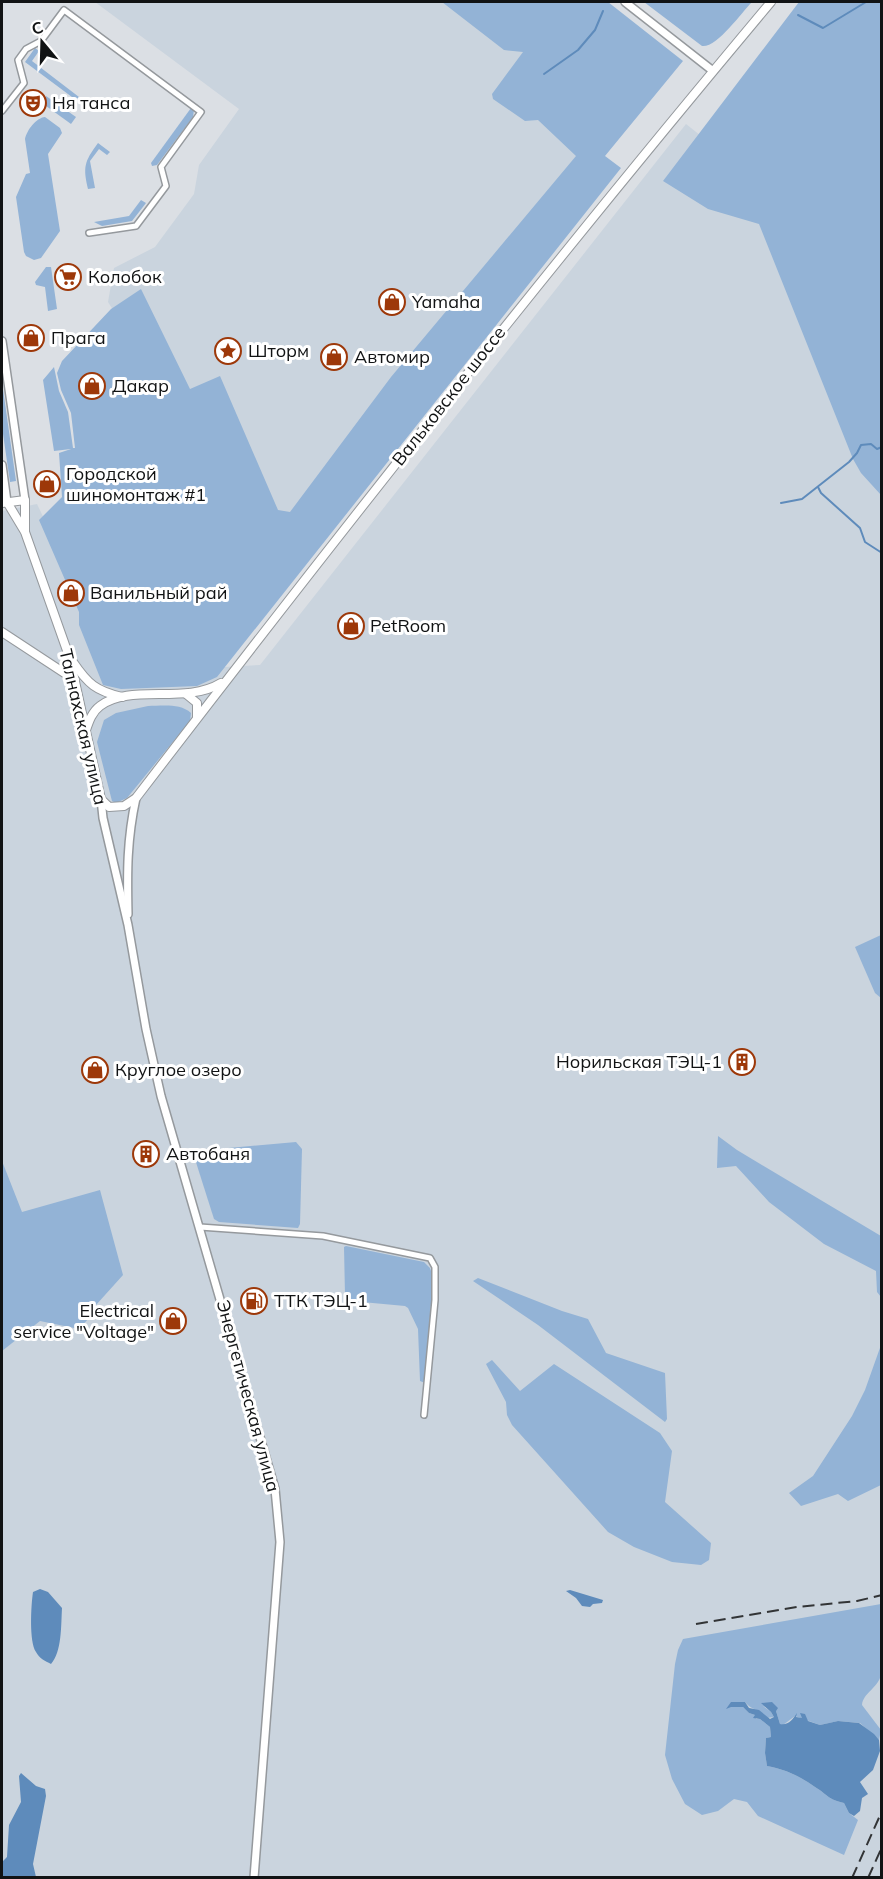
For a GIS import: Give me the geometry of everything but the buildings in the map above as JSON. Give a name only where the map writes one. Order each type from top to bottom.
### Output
[{"type":"main road","name":"Вальковское шоссе","points":[[101,798],[109,807],[119,808],[136,798],[196,718],[526,299],[771,2]]},
{"type":"main road","points":[[4,503],[25,500]]},
{"type":"main road","name":"Талнахская улица","points":[[25,500],[25,532]]},
{"type":"main road","name":"Талнахская улица","points":[[4,503],[25,532],[70,658],[101,798]]},
{"type":"main road","points":[[2,632],[75,680]]},
{"type":"main road","points":[[70,658],[92,686],[108,694],[122,697],[206,691],[225,681]]},
{"type":"main road","points":[[186,694],[195,699],[198,708],[196,718]]},
{"type":"main road","points":[[86,731],[90,719],[100,706],[122,697]]},
{"type":"street","points":[[625,2],[713,71]]},
{"type":"street","points":[[2,111],[24,83],[18,60],[26,49],[41,40],[64,10],[201,112],[161,167],[166,186],[136,226],[89,233]]},
{"type":"street","name":"Талнахская улица","points":[[2,341],[25,500]]},
{"type":"street","name":"Талнахская улица","points":[[2,465],[4,503]]},
{"type":"street","name":"Талнахская улица","points":[[101,798],[101,807],[128,926]]},
{"type":"street","name":"Вальковское шоссе","points":[[128,926],[126,861],[129,830],[136,798]]},
{"type":"street","name":"Энергетическая улица","points":[[128,926],[146,1029],[161,1096],[275,1489],[279,1515],[280,1553],[254,1878]]},
{"type":"street","points":[[200,1227],[323,1236],[430,1258],[435,1268],[435,1300],[424,1415]]},
{"type":"shaded area","points":[[95,2],[476,2],[528,41],[590,152],[286,533],[173,404],[108,302],[114,268],[155,247],[194,194],[199,165],[239,109]]},
{"type":"shaded area","points":[[442,2],[608,2],[683,61],[605,156],[621,168],[217,677],[197,686],[121,689],[103,685],[79,625],[79,612],[39,520],[62,497],[59,453],[71,449],[54,451],[43,380],[54,367],[59,391],[68,412],[73,448],[75,448],[71,413],[61,390],[57,373],[62,361],[111,309],[141,289],[190,389],[220,376],[278,510],[290,512],[391,377],[576,156],[538,120],[525,121],[493,99],[492,94],[523,52],[504,50]]},
{"type":"shaded area","points":[[644,2],[752,2],[722,36],[715,42],[702,46]]},
{"type":"shaded area","points":[[799,2],[881,2],[881,495],[861,473],[853,459],[759,224],[708,209],[663,181]]},
{"type":"shaded area","points":[[35,48],[39,51],[32,61],[79,97],[76,100],[25,62]]},
{"type":"shaded area","points":[[46,96],[76,117],[71,124],[42,103]]},
{"type":"shaded area","points":[[191,108],[194,110],[193,117],[157,165],[152,166],[151,163]]},
{"type":"shaded area","points":[[45,117],[60,128],[62,133],[48,154],[60,231],[41,258],[34,260],[26,256],[24,252],[16,197],[26,174],[30,173],[26,136],[35,122]]},
{"type":"shaded area","points":[[686,124],[739,166],[881,449],[881,1877],[2,1878],[2,511],[37,504],[118,673],[260,665]]},
{"type":"shaded area","points":[[98,143],[110,152],[107,155],[99,149],[90,161],[95,188],[88,189],[85,175],[86,165]]},
{"type":"shaded area","points":[[141,200],[146,203],[132,221],[102,226],[94,222],[129,216]]},
{"type":"shaded area","points":[[46,267],[51,267],[57,309],[48,311],[45,287],[36,285],[35,282]]},
{"type":"shaded area","points":[[2,382],[16,481],[10,482],[2,427]]},
{"type":"shaded area","points":[[148,706],[182,708],[191,713],[190,721],[127,798],[116,803],[112,801],[97,742],[104,720],[116,713]]},
{"type":"shaded area","points":[[881,935],[881,998],[875,993],[855,947]]},
{"type":"shaded area","points":[[718,1136],[737,1150],[881,1236],[881,1297],[877,1292],[876,1271],[824,1244],[769,1202],[736,1166],[717,1168]]},
{"type":"shaded area","points":[[296,1142],[302,1149],[298,1228],[219,1222],[214,1219],[194,1156],[196,1151]]},
{"type":"shaded area","points":[[2,1161],[22,1212],[100,1190],[123,1275],[96,1305],[89,1318],[79,1329],[40,1321],[2,1351]]},
{"type":"shaded area","points":[[344,1247],[424,1262],[430,1268],[433,1277],[425,1383],[420,1381],[418,1329],[408,1308],[351,1301],[345,1295]]},
{"type":"shaded area","points":[[478,1278],[588,1319],[606,1353],[665,1373],[667,1419],[665,1422],[538,1325],[473,1281]]},
{"type":"shaded area","points":[[881,1345],[881,1485],[848,1501],[838,1494],[801,1506],[789,1493],[813,1476],[852,1416],[865,1390]]},
{"type":"shaded area","points":[[492,1360],[520,1391],[554,1364],[660,1433],[672,1451],[665,1502],[711,1543],[709,1560],[701,1565],[672,1562],[634,1547],[608,1532],[512,1425],[507,1415],[506,1402],[486,1364]]},
{"type":"shaded area","points":[[40,1589],[48,1592],[62,1608],[59,1645],[51,1664],[37,1654],[32,1640],[33,1592]]},
{"type":"shaded area","points":[[570,1590],[603,1600],[602,1603],[593,1604],[590,1607],[582,1606],[566,1591]]},
{"type":"shaded area","points":[[881,1604],[881,1675],[862,1705],[881,1730],[879,1740],[860,1723],[838,1721],[820,1725],[795,1716],[783,1725],[780,1724],[776,1711],[763,1706],[774,1717],[767,1718],[745,1702],[731,1707],[743,1707],[755,1715],[756,1719],[760,1719],[770,1727],[771,1737],[766,1738],[767,1766],[792,1774],[831,1798],[844,1803],[849,1813],[858,1820],[844,1855],[758,1816],[747,1802],[734,1799],[718,1811],[702,1815],[685,1804],[672,1779],[665,1755],[675,1664],[683,1639]]},
{"type":"shaded area","points":[[731,1702],[745,1702],[749,1708],[759,1710],[770,1719],[774,1717],[761,1703],[772,1702],[778,1708],[776,1711],[780,1724],[788,1723],[797,1713],[796,1717],[802,1718],[800,1713],[805,1714],[808,1721],[820,1725],[838,1721],[859,1723],[874,1734],[879,1740],[880,1751],[873,1770],[860,1782],[868,1794],[862,1798],[860,1811],[854,1816],[849,1813],[844,1803],[831,1798],[804,1780],[786,1771],[767,1766],[766,1738],[771,1737],[770,1727],[760,1719],[753,1718],[755,1715],[743,1707],[726,1709]]},
{"type":"shaded area","points":[[21,1773],[36,1786],[45,1789],[46,1796],[33,1864],[36,1877],[2,1877],[2,1862],[7,1857],[9,1825],[21,1802],[19,1776]]},
{"type":"waterway","points":[[798,15],[823,28],[866,2]]},
{"type":"waterway","points":[[544,74],[578,50],[595,30],[603,11]]},
{"type":"waterway","points":[[781,503],[802,499],[849,462],[861,445],[871,444],[877,449],[882,447]]},
{"type":"waterway","points":[[818,487],[821,493],[860,528],[865,542],[882,553]]},
{"type":"railway","points":[[696,1624],[797,1607],[857,1601],[882,1595]]},
{"type":"railway","points":[[852,1878],[882,1811]]},
{"type":"railway","points":[[868,1878],[882,1847]]},
{"type":"place","name":"Ня танса","points":[[33,103]]},
{"type":"place","name":"Колобок","points":[[68,277]]},
{"type":"place","name":"Yamaha","points":[[392,302]]},
{"type":"place","name":"Прага","points":[[31,338]]},
{"type":"place","name":"Шторм","points":[[228,351]]},
{"type":"place","name":"Автомир","points":[[334,357]]},
{"type":"place","name":"Дакар","points":[[92,386]]},
{"type":"place","name":"Городской шиномонтаж #1","points":[[47,484]]},
{"type":"place","name":"Ванильный рай","points":[[71,593]]},
{"type":"place","name":"PetRoom","points":[[351,626]]},
{"type":"place","name":"Норильская ТЭЦ-1","points":[[742,1062]]},
{"type":"place","name":"Круглое озеро","points":[[95,1070]]},
{"type":"place","name":"Автобаня","points":[[146,1154]]},
{"type":"place","name":"ТТК ТЭЦ-1","points":[[254,1301]]},
{"type":"place","name":"Electrical service \"Voltage\"","points":[[173,1321]]}]
